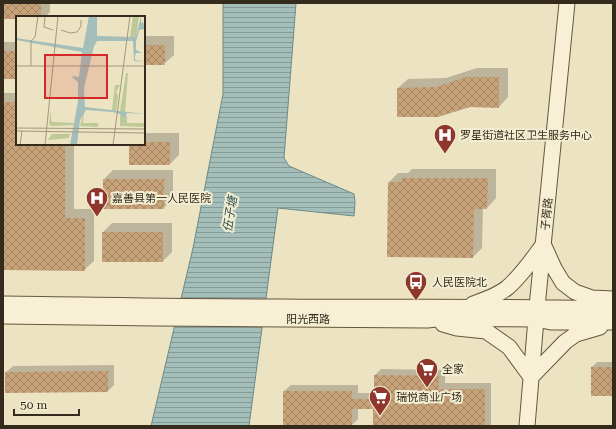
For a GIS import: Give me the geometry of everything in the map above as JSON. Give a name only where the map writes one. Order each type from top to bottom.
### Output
[{"type":"main road","name":"子胥路","points":[[527,426],[567,3]]},
{"type":"main road","points":[[462,307],[488,298],[506,289],[521,274],[544,245],[554,268],[563,283],[576,292],[592,298],[613,299]]},
{"type":"main road","name":"阳光西路","points":[[3,304],[158,312]]},
{"type":"main road","name":"阳光西路","points":[[280,313],[462,307],[537,313],[551,322],[613,323]]},
{"type":"main road","name":"阳光西路","points":[[3,316],[158,312],[280,313],[428,320],[613,309]]},
{"type":"main road","points":[[428,320],[457,328],[486,331],[509,347],[531,377],[565,342],[576,334],[613,323]]},
{"type":"water","name":"伍子塘","points":[[223,3],[296,3],[284,158],[289,166],[354,194],[354,216],[278,208],[249,426],[151,426],[193,248],[223,94]]},
{"type":"building","points":[[3,3],[41,3],[41,16],[16,16],[16,19],[3,19]]},
{"type":"building","points":[[145,45],[165,45],[165,65],[145,65]]},
{"type":"building","points":[[3,51],[16,51],[16,79],[3,79]]},
{"type":"building","points":[[466,77],[499,77],[499,108],[470,107],[438,117],[397,117],[397,88],[436,87]]},
{"type":"building","points":[[3,102],[16,102],[16,145],[65,145],[65,218],[85,218],[85,271],[3,270]]},
{"type":"building","points":[[145,142],[170,142],[170,165],[129,165],[129,145],[145,145]]},
{"type":"building","points":[[402,178],[488,178],[487,209],[474,209],[473,258],[387,257],[388,182],[402,182]]},
{"type":"building","points":[[103,179],[164,179],[164,209],[103,209]]},
{"type":"building","points":[[102,232],[163,232],[163,262],[102,262]]},
{"type":"building","points":[[591,367],[613,367],[613,396],[591,396]]},
{"type":"building","points":[[108,371],[108,392],[5,393],[5,372]]},
{"type":"building","points":[[374,375],[439,376],[439,389],[485,389],[485,426],[373,426],[373,409],[352,409],[352,426],[283,426],[283,391],[352,391],[352,399],[374,399]]},
{"type":"place","name":"罗星街道社区卫生服务中心","points":[[445,154]]},
{"type":"place","name":"嘉善县第一人民医院","points":[[97,218]]},
{"type":"place","name":"人民医院北","points":[[416,302]]},
{"type":"place","name":"全家","points":[[427,388]]},
{"type":"place","name":"瑞悦商业广场","points":[[380,416]]}]
